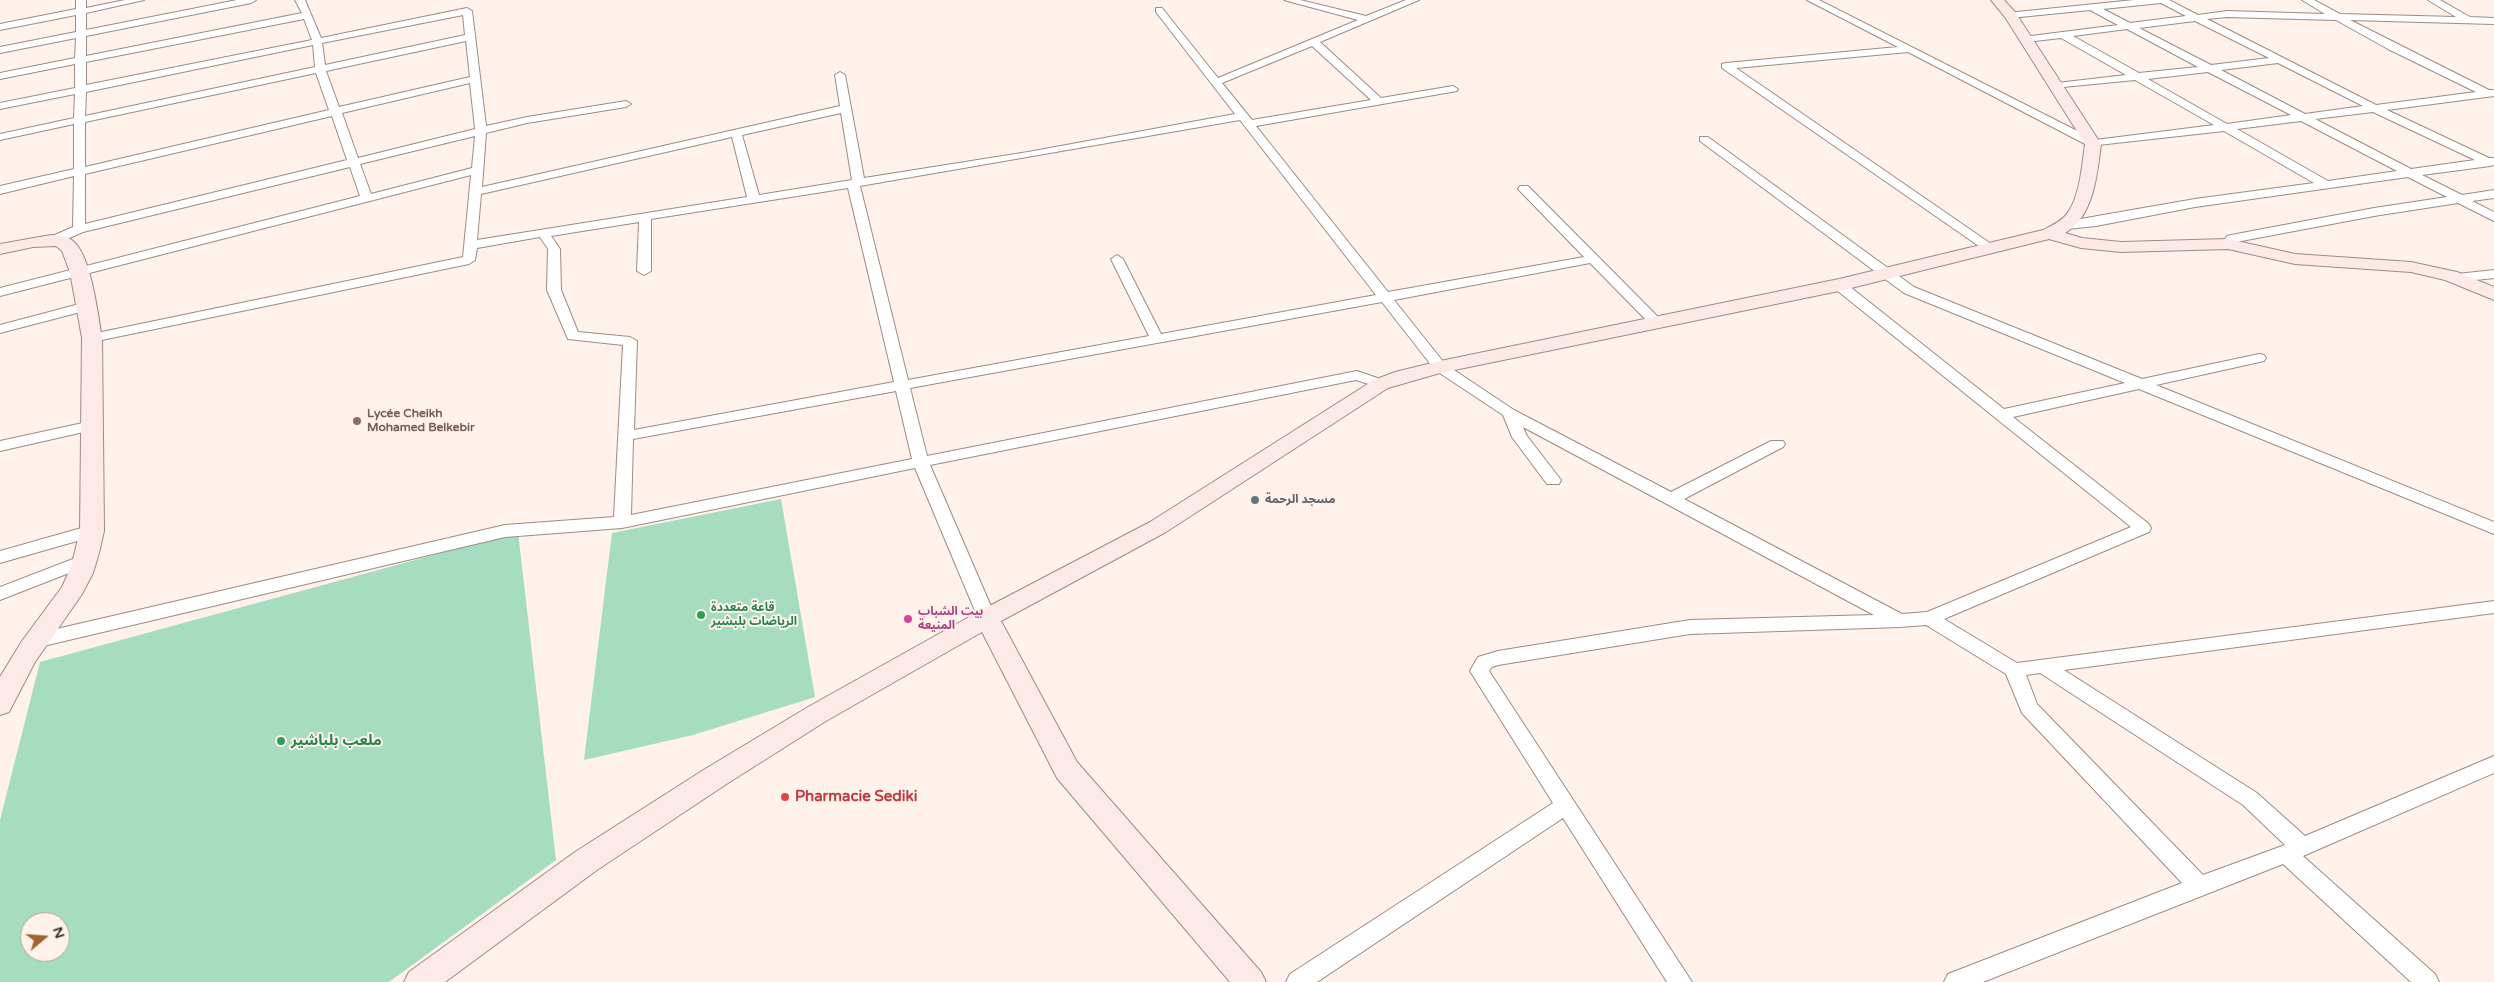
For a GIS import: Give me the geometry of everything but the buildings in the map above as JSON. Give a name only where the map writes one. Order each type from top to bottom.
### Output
[{"type":"street","points":[[0,27],[81,6],[139,0]]},
{"type":"street","points":[[0,50],[251,0]]},
{"type":"street","points":[[300,0],[317,40],[320,70],[367,198]]},
{"type":"street","points":[[1289,0],[1366,19]]},
{"type":"street","points":[[1216,82],[1414,0]]},
{"type":"street","points":[[1812,0],[2093,144],[2491,95]]},
{"type":"street","points":[[2004,8],[2092,7],[2163,0],[2374,108],[2492,163]]},
{"type":"street","points":[[2307,0],[2392,47],[2491,95]]},
{"type":"street","points":[[2434,0],[2469,20]]},
{"type":"street","points":[[79,229],[81,6]]},
{"type":"street","points":[[2092,7],[2494,217]]},
{"type":"street","points":[[2004,8],[2057,86],[2093,144],[2088,175],[2074,217],[2058,230]]},
{"type":"street","points":[[1159,10],[1440,367],[1509,413],[1900,621]]},
{"type":"street","points":[[0,106],[467,11],[481,131],[469,260],[92,338]]},
{"type":"street","points":[[2026,39],[2228,14],[2494,21]]},
{"type":"street","points":[[0,76],[308,15]]},
{"type":"street","points":[[2064,34],[2328,185]]},
{"type":"street","points":[[0,137],[470,37]]},
{"type":"street","points":[[1314,42],[1378,102]]},
{"type":"street","points":[[1910,50],[1726,66],[1991,248]]},
{"type":"street","points":[[2057,86],[2281,60]]},
{"type":"street","points":[[840,75],[847,108],[856,183],[921,464],[987,618],[1067,770],[1250,982]]},
{"type":"street","points":[[0,190],[475,79]]},
{"type":"street","points":[[470,245],[1245,120],[1378,102],[1453,89]]},
{"type":"street","points":[[0,249],[54,240],[79,229],[527,120],[626,104]]},
{"type":"street","points":[[476,192],[847,108]]},
{"type":"street","points":[[736,133],[754,200]]},
{"type":"street","points":[[1704,139],[1909,290],[2138,385],[2494,528]]},
{"type":"street","points":[[434,978],[586,861],[715,777],[817,714],[987,618],[1158,527],[1381,384],[1402,376],[1440,367],[1839,285],[2058,230],[2194,203],[2492,163]]},
{"type":"street","points":[[0,292],[478,170]]},
{"type":"street","points":[[1524,190],[1657,323]]},
{"type":"street","points":[[2228,244],[2230,239],[2494,194]]},
{"type":"street","points":[[644,217],[644,271]]},
{"type":"street","points":[[2058,230],[2081,242],[2122,247],[2228,244],[2295,259],[2411,267],[2457,278],[2494,294]]},
{"type":"street","points":[[544,234],[554,249],[554,290],[573,336],[630,341],[622,522]]},
{"type":"street","points":[[0,704],[17,669],[35,641],[65,604],[86,560],[92,531],[92,338],[87,306],[72,249],[64,242],[54,240]]},
{"type":"street","points":[[1117,259],[1157,339]]},
{"type":"street","points":[[626,436],[1593,259]]},
{"type":"street","points":[[2457,278],[2494,274]]},
{"type":"street","points":[[1680,982],[1479,671],[1485,662],[1498,658],[1690,627],[1900,621],[1929,618],[2143,528],[1839,285]]},
{"type":"street","points":[[0,329],[87,306]]},
{"type":"street","points":[[2000,415],[2259,358]]},
{"type":"street","points":[[35,641],[504,531],[622,522],[921,464],[1358,375],[1381,384]]},
{"type":"street","points":[[1509,413],[1520,437],[1553,480]]},
{"type":"street","points":[[0,446],[92,426]]},
{"type":"street","points":[[1671,498],[1777,444]]},
{"type":"street","points":[[0,557],[92,531]]},
{"type":"street","points":[[0,594],[86,560]]},
{"type":"street","points":[[2014,670],[2494,607]]},
{"type":"street","points":[[1929,618],[2014,670],[2029,708],[2199,886]]},
{"type":"street","points":[[2043,666],[2250,799],[2294,850],[2427,982]]},
{"type":"street","points":[[1956,982],[2294,850],[2494,764]]},
{"type":"street","points":[[1298,982],[1566,805]]},
{"type":"green space","name":"قاعة متعددة الرياضات بلبشير","points":[[781,499],[815,697],[693,735],[584,760],[612,533]]},
{"type":"green space","name":"ملعب بلباشير","points":[[518,532],[556,860],[389,982],[0,982],[0,820],[40,662]]},
{"type":"place","name":"Lycée Cheikh Mohamed Belkebir","points":[[357,421]]},
{"type":"place","name":"مسجد الرحمة","points":[[1255,500]]},
{"type":"place","name":"قاعة متعددة الرياضات بلبشير","points":[[701,615]]},
{"type":"place","name":"بيت الشباب المنيعة","points":[[908,619]]},
{"type":"place","name":"ملعب بلباشير","points":[[281,741]]},
{"type":"place","name":"Pharmacie Sediki","points":[[785,797]]}]
